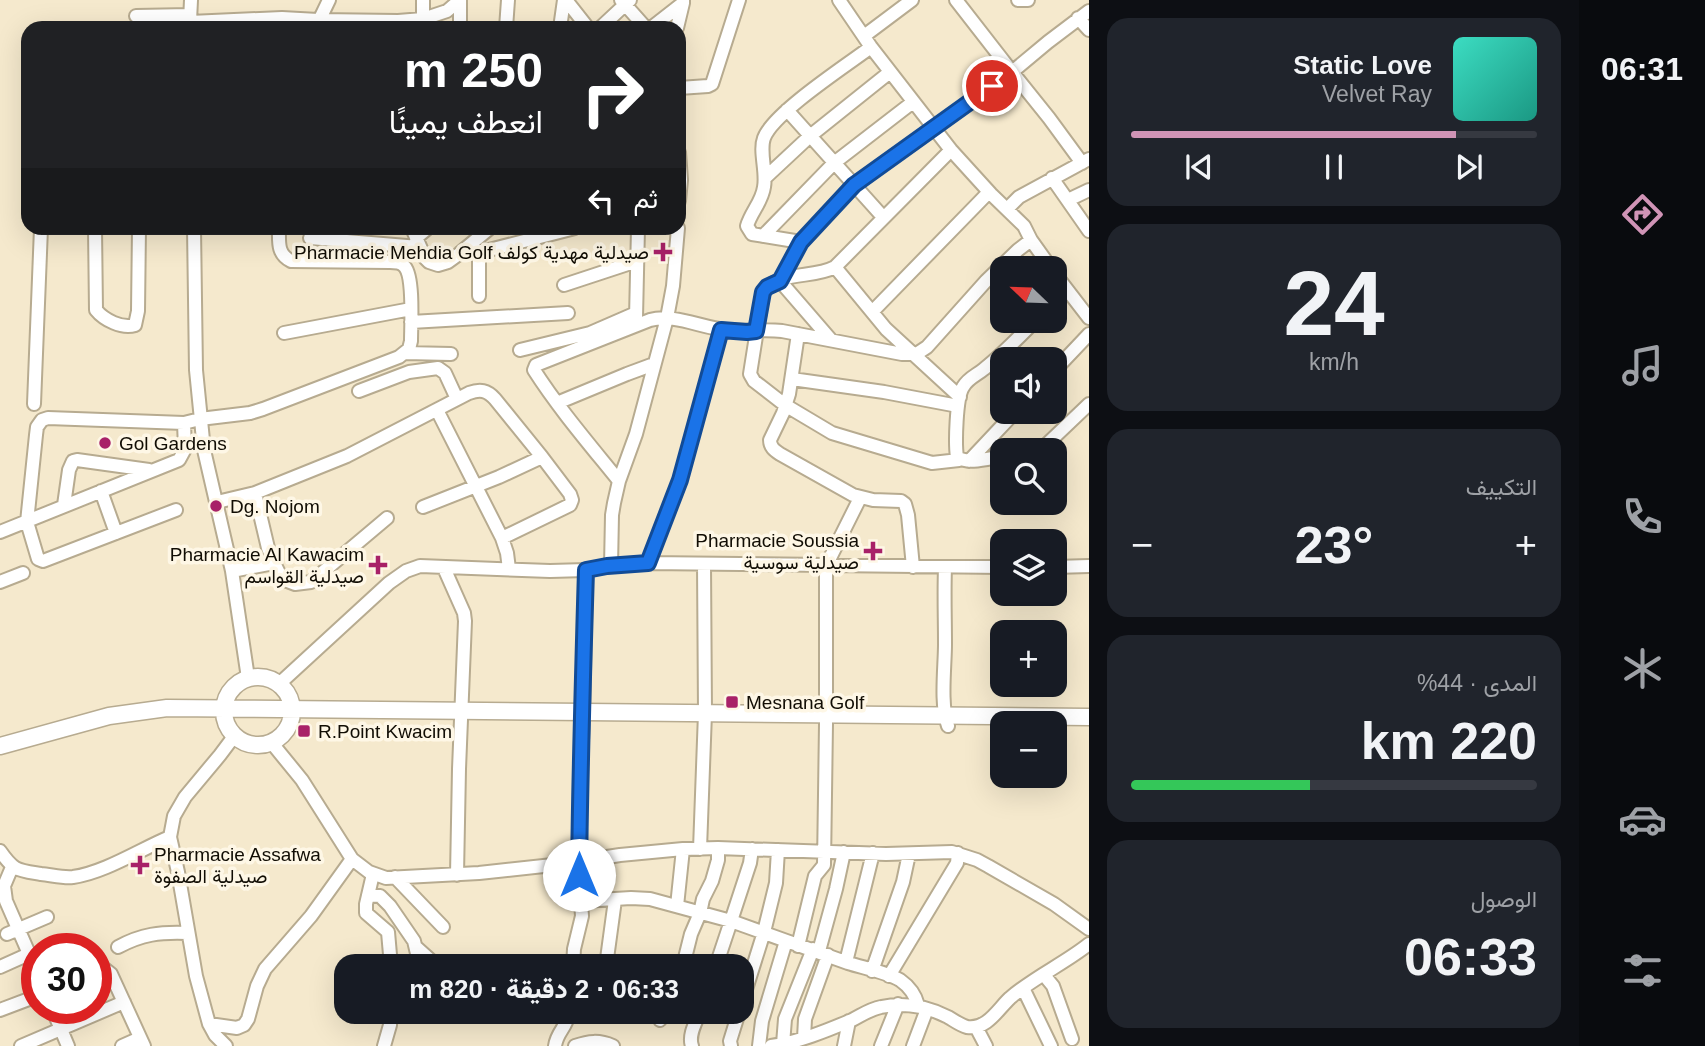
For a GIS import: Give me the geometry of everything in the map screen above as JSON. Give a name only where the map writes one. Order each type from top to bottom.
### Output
[{"type":"main road","points":[[264,677],[279,684],[289,695],[291,715],[283,733],[271,742],[261,744],[243,741],[229,727],[225,714],[227,699],[232,690],[248,678],[264,677]]},
{"type":"main road","points":[[0,746],[128,712],[167,708],[225,714]]},
{"type":"main road","points":[[0,755],[75,732],[116,724],[225,714],[947,721],[1089,717]]},
{"type":"main road","points":[[947,721],[990,725]]},
{"type":"main road","points":[[1067,727],[1089,727]]},
{"type":"street","points":[[190,21],[191,0]]},
{"type":"street","points":[[318,21],[328,0]]},
{"type":"street","points":[[423,0],[423,19]]},
{"type":"street","points":[[413,21],[447,11],[460,0],[460,21]]},
{"type":"street","points":[[506,21],[508,0]]},
{"type":"street","points":[[561,21],[565,0]]},
{"type":"street","points":[[565,0],[582,21]]},
{"type":"street","points":[[686,88],[712,84],[738,0]]},
{"type":"street","points":[[839,0],[890,72],[951,150],[1024,226],[1042,256]]},
{"type":"street","points":[[801,242],[752,234],[747,226],[750,216],[761,201],[766,177],[762,141],[769,126],[868,42],[912,0]]},
{"type":"street","points":[[956,0],[1085,161],[1019,197],[1007,209]]},
{"type":"street","points":[[1018,0],[1028,0]]},
{"type":"street","points":[[607,21],[626,2],[642,21]]},
{"type":"street","points":[[657,21],[683,2]]},
{"type":"street","points":[[679,21],[683,2]]},
{"type":"street","points":[[780,281],[801,242],[854,185],[1012,72],[1084,14],[1089,30]]},
{"type":"street","points":[[136,16],[181,21]]},
{"type":"street","points":[[213,21],[282,18],[300,21]]},
{"type":"street","points":[[766,177],[810,136],[890,72]]},
{"type":"street","points":[[763,236],[834,163],[913,102]]},
{"type":"street","points":[[787,110],[883,218]]},
{"type":"street","points":[[951,150],[835,267],[826,272],[786,278],[767,287],[763,292],[750,374],[754,381],[786,405],[832,433],[846,438],[932,463],[990,457]]},
{"type":"street","points":[[1052,178],[1089,231]]},
{"type":"street","points":[[1068,200],[1089,190]]},
{"type":"street","points":[[872,312],[989,191]]},
{"type":"street","points":[[34,404],[41,235]]},
{"type":"street","points":[[95,235],[96,310],[107,319],[131,327],[135,325],[138,311],[139,235]]},
{"type":"street","points":[[194,235],[196,370],[200,419],[204,450],[232,572],[248,678]]},
{"type":"street","points":[[279,235],[280,250],[284,257],[291,261],[402,264],[410,278],[410,346],[405,353]]},
{"type":"street","points":[[310,238],[416,238],[429,262],[438,265],[448,262],[482,235]]},
{"type":"street","points":[[459,254],[479,252],[547,235]]},
{"type":"street","points":[[636,319],[638,235]]},
{"type":"street","points":[[611,566],[612,515],[619,481],[636,434],[667,318],[677,235]]},
{"type":"street","points":[[520,350],[636,319],[667,318],[721,330],[769,330],[912,354],[927,347],[986,281],[1031,240]]},
{"type":"street","points":[[479,252],[479,296]]},
{"type":"street","points":[[564,285],[637,261]]},
{"type":"street","points":[[835,267],[886,329],[959,401]]},
{"type":"street","points":[[780,281],[831,340]]},
{"type":"street","points":[[1068,291],[1089,318]]},
{"type":"street","points":[[284,333],[411,316],[568,313]]},
{"type":"street","points":[[619,481],[557,402],[534,367],[636,319]]},
{"type":"street","points":[[648,563],[680,480],[721,330]]},
{"type":"street","points":[[964,460],[956,454],[962,388],[1023,333]]},
{"type":"street","points":[[798,334],[786,405],[770,444],[773,450],[860,498],[901,501],[905,504],[913,567]]},
{"type":"street","points":[[1067,357],[1089,334]]},
{"type":"street","points":[[176,510],[43,561],[38,558],[27,522],[36,435],[41,420],[48,418],[184,423],[256,412],[405,353],[451,354]]},
{"type":"street","points":[[557,402],[654,364]]},
{"type":"street","points":[[359,391],[408,372],[438,368],[445,373],[457,399]]},
{"type":"street","points":[[792,379],[959,401]]},
{"type":"street","points":[[217,502],[255,493],[347,456],[457,399],[476,391],[487,392],[542,457],[572,500],[570,505],[502,538]]},
{"type":"street","points":[[1053,438],[1089,404]]},
{"type":"street","points":[[437,410],[502,538],[509,569]]},
{"type":"street","points":[[0,532],[178,460],[185,449],[184,423]]},
{"type":"street","points":[[964,460],[1002,424]]},
{"type":"street","points":[[424,507],[542,457]]},
{"type":"street","points":[[64,505],[69,470],[73,461],[149,470]]},
{"type":"street","points":[[101,491],[116,533]]},
{"type":"street","points":[[255,493],[274,563],[282,579],[295,584],[311,582],[387,518]]},
{"type":"street","points":[[759,1046],[762,1021],[815,876],[824,865],[826,566],[860,498]]},
{"type":"street","points":[[232,572],[274,563]]},
{"type":"street","points":[[279,684],[400,574],[420,566],[550,571],[648,563],[990,567]]},
{"type":"street","points":[[699,849],[705,718],[704,564]]},
{"type":"street","points":[[1067,567],[1089,566]]},
{"type":"street","points":[[444,568],[465,621],[457,875]]},
{"type":"street","points":[[945,568],[943,598],[947,721]]},
{"type":"street","points":[[574,954],[582,916],[579,862],[586,570]]},
{"type":"street","points":[[0,582],[23,573]]},
{"type":"street","points":[[226,1046],[209,1024],[196,976],[170,837],[174,816],[185,797],[235,735]]},
{"type":"street","points":[[271,742],[302,780],[352,859],[373,874],[386,878],[516,870],[683,849],[958,853],[988,866],[1054,904],[1089,929]]},
{"type":"street","points":[[0,851],[12,867],[64,877],[86,874],[170,837]]},
{"type":"street","points":[[685,954],[712,880],[718,860],[718,848]]},
{"type":"street","points":[[677,905],[683,849]]},
{"type":"street","points":[[720,954],[750,863],[752,849]]},
{"type":"street","points":[[754,964],[776,883],[778,850]]},
{"type":"street","points":[[804,1038],[820,952],[844,852]]},
{"type":"street","points":[[846,962],[873,853]]},
{"type":"street","points":[[889,976],[957,863],[958,853]]},
{"type":"street","points":[[872,971],[903,881],[909,854]]},
{"type":"street","points":[[209,1024],[237,1028],[244,1025],[265,970],[311,916],[352,859]]},
{"type":"street","points":[[12,867],[4,887],[12,931],[21,943]]},
{"type":"street","points":[[373,874],[366,913],[388,932],[390,954]]},
{"type":"street","points":[[395,877],[443,927]]},
{"type":"street","points":[[368,895],[385,899],[414,941],[418,954]]},
{"type":"street","points":[[582,901],[631,898],[677,905],[898,979],[915,993],[923,1007],[912,1046]]},
{"type":"street","points":[[608,954],[615,900]]},
{"type":"street","points":[[12,931],[47,917]]},
{"type":"street","points":[[118,947],[152,933],[187,933]]},
{"type":"street","points":[[777,1045],[815,1035],[872,1010],[898,1004],[923,1007],[964,1026],[976,1027],[992,1018],[1023,988],[1089,944]]},
{"type":"street","points":[[417,948],[424,954]]},
{"type":"street","points":[[777,1045],[785,1019],[820,952]]},
{"type":"street","points":[[0,967],[21,958]]},
{"type":"street","points":[[1044,975],[1053,986],[1072,1039]]},
{"type":"street","points":[[112,976],[142,1042],[122,1046]]},
{"type":"street","points":[[1023,988],[1051,1046]]},
{"type":"street","points":[[0,1010],[21,1002]]},
{"type":"street","points":[[21,1046],[124,1002]]},
{"type":"street","points":[[881,1046],[898,1004]]},
{"type":"street","points":[[844,1046],[849,1021]]},
{"type":"street","points":[[58,1024],[68,1046]]},
{"type":"street","points":[[384,1046],[390,1024]]},
{"type":"street","points":[[555,1046],[556,1037],[566,1024]]},
{"type":"street","points":[[692,1046],[690,1041],[695,1024]]},
{"type":"street","points":[[731,1046],[735,1024]]},
{"type":"street","points":[[976,1027],[986,1046]]},
{"type":"street","points":[[575,1046],[587,1042],[604,1042],[613,1046]]},
{"type":"place","name":"Pharmacie Mehdia Golf صيدلية مهدية كولف","points":[[663,252]]},
{"type":"place","name":"Gol Gardens","points":[[105,443]]},
{"type":"place","name":"Dg. Nojom","points":[[216,506]]},
{"type":"place","name":"Pharmacie Soussia صيدلية سوسية","points":[[873,551]]},
{"type":"place","name":"Pharmacie Al Kawacim صيدلية القواسم","points":[[378,565]]},
{"type":"place","name":"Mesnana Golf","points":[[732,702]]},
{"type":"place","name":"R.Point Kwacim","points":[[304,731]]},
{"type":"place","name":"Pharmacie Assafwa صيدلية الصفوة","points":[[140,865]]},
{"type":"route","points":[[579,875],[586,570],[648,563],[680,480],[721,330],[756,331],[763,292],[780,281],[801,242],[854,185],[992,86]]}]
